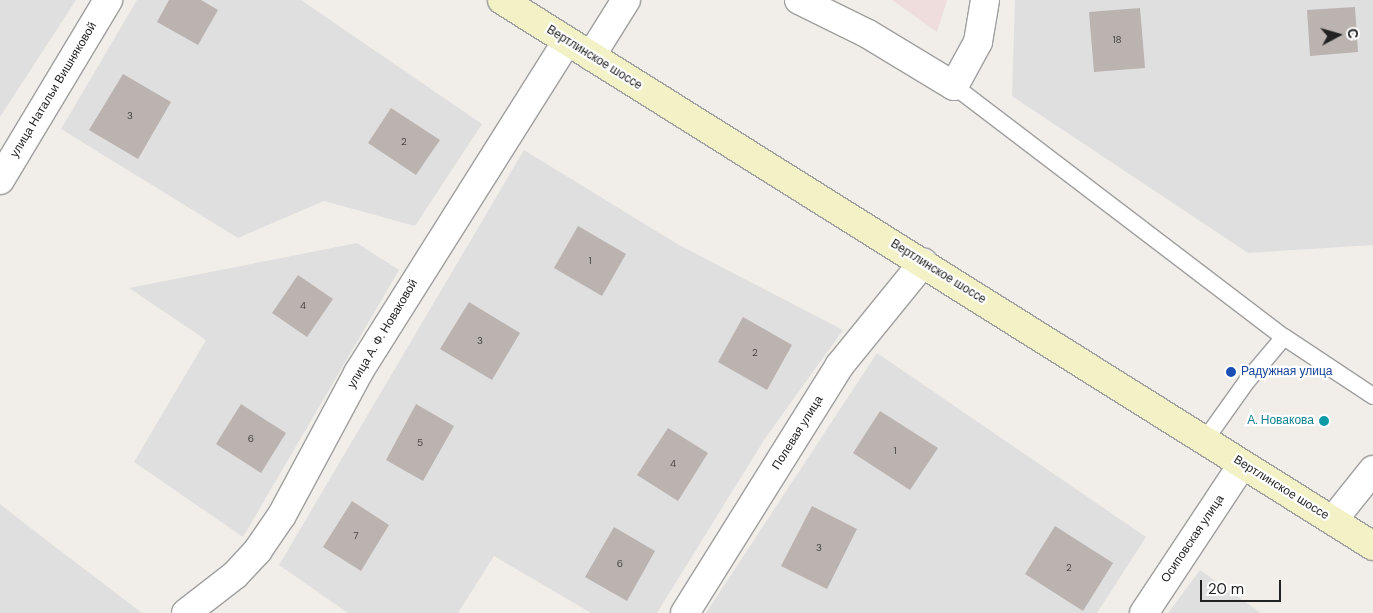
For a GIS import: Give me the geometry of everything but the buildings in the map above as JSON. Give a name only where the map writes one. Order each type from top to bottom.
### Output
[{"type":"main road","name":"Вертлинское шоссе","points":[[502,0],[923,262],[1373,546]]},
{"type":"street","name":"улица Натальи Вишняковой","points":[[0,180],[108,0]]},
{"type":"street","points":[[590,56],[626,0]]},
{"type":"street","points":[[799,0],[868,34],[954,86],[978,42],[985,0]]},
{"type":"street","name":"улица А. Ф. Новаковой","points":[[186,613],[235,575],[258,550],[282,515],[358,374],[567,41]]},
{"type":"street","name":"Полевая улица","points":[[685,613],[840,364],[923,262]]},
{"type":"street","name":"Осиповская улица","points":[[1144,613],[1242,465]]},
{"type":"street","points":[[1333,520],[1373,470]]},
{"type":"lane","points":[[954,86],[1284,337],[1373,396]]},
{"type":"lane","points":[[1205,440],[1247,381],[1284,337]]},
{"type":"shaded area","points":[[0,0],[76,0],[0,117]]},
{"type":"shaded area","points":[[137,0],[301,0],[482,124],[415,226],[324,201],[238,238],[61,129]]},
{"type":"shaded area","points":[[892,0],[947,0],[937,32]]},
{"type":"shaded area","points":[[1015,0],[1373,0],[1373,245],[1248,253],[1012,96]]},
{"type":"shaded area","points":[[524,150],[679,245],[843,330],[764,440],[657,613],[591,613],[494,556],[458,613],[348,613],[279,565]]},
{"type":"shaded area","points":[[357,243],[399,270],[243,537],[134,462],[206,340],[129,288]]},
{"type":"shaded area","points":[[877,353],[1146,537],[1097,613],[706,613]]},
{"type":"shaded area","points":[[0,504],[24,523],[142,613],[0,613]]},
{"type":"shaded area","points":[[1200,570],[1261,613],[1168,613]]},
{"type":"place","name":"Радужная улица","points":[[1231,372]]},
{"type":"place","name":"А. Новакова","points":[[1324,421]]}]
